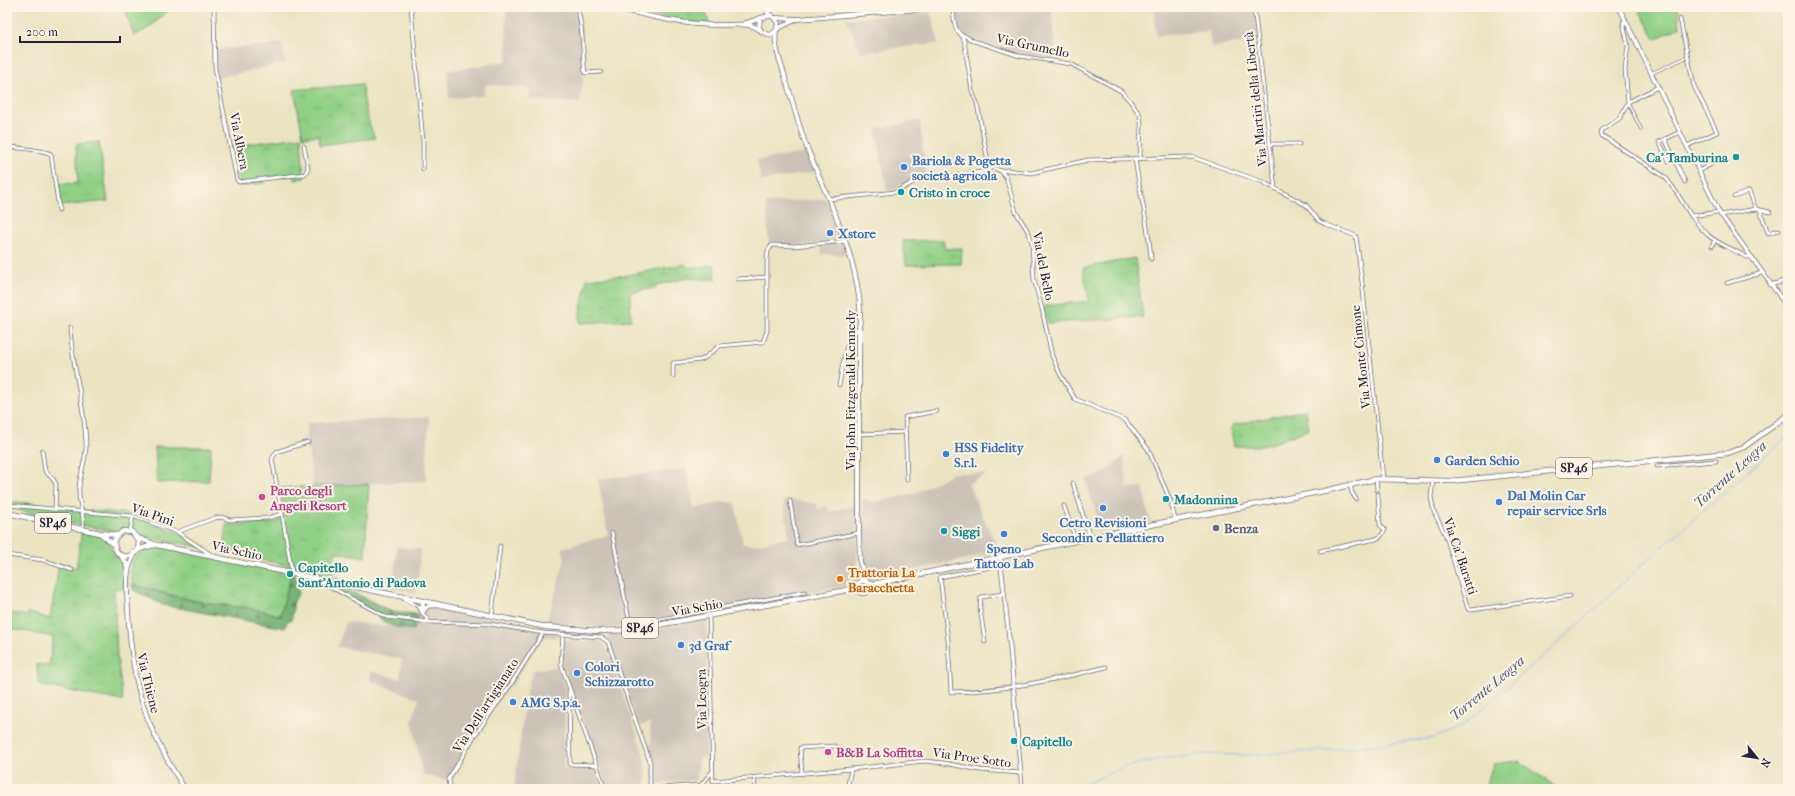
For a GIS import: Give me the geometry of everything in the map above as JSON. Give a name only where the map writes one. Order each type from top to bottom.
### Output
[{"type":"main road","points":[[611,7],[684,23],[709,25],[752,25],[768,35],[788,22],[798,19]]},
{"type":"main road","points":[[760,30],[759,24],[764,7]]},
{"type":"main road","points":[[764,7],[778,23],[777,30]]},
{"type":"main road","points":[[744,24],[765,16],[798,19],[944,7]]},
{"type":"main road","name":"Via John Fitzgerald Kennedy","points":[[777,30],[776,45],[806,147],[846,241],[859,292],[862,315],[859,328],[860,562],[863,582]]},
{"type":"main road","name":"Via John Fitzgerald Kennedy","points":[[768,35],[776,45]]},
{"type":"main road","name":"SP46","points":[[863,582],[874,584],[1000,556],[1382,478],[1451,481],[1728,453],[1744,447],[1788,415]]},
{"type":"main road","name":"SP46","points":[[7,513],[100,533],[117,535],[123,531],[130,531],[138,538],[157,545]]},
{"type":"main road","name":"SP46","points":[[100,533],[108,538],[120,554],[129,556],[157,545]]},
{"type":"main road","points":[[114,545],[117,535]]},
{"type":"main road","points":[[136,552],[140,544],[138,538]]},
{"type":"main road","name":"Via Schio","points":[[157,545],[546,627],[599,631],[630,628],[709,616],[852,589],[863,582]]},
{"type":"main road","name":"Via Thiene","points":[[128,573],[130,561],[136,552]]},
{"type":"main road","name":"Via Thiene","points":[[120,554],[126,563],[128,573],[130,652],[140,698],[156,740],[185,789]]},
{"type":"main road","points":[[858,591],[863,582],[869,588]]},
{"type":"main road","name":"SP46","points":[[858,591],[864,593],[874,584]]},
{"type":"main road","name":"Via Schio","points":[[852,589],[858,591]]},
{"type":"street","name":"Via Albera","points":[[214,7],[215,68],[237,180],[239,182],[258,181],[305,174],[308,168],[304,146]]},
{"type":"street","points":[[411,7],[423,142],[423,169]]},
{"type":"street","points":[[578,7],[583,30],[582,54],[584,73],[601,72]]},
{"type":"street","points":[[841,7],[844,9],[862,7]]},
{"type":"street","points":[[953,7],[954,24],[958,32],[962,34],[972,91],[977,103],[986,155],[992,167],[1001,171],[1007,170],[1031,173],[1088,160],[1192,157],[1244,175],[1275,188]]},
{"type":"street","name":"Via Martiri della Libertà","points":[[1254,7],[1275,188]]},
{"type":"street","points":[[1619,7],[1720,214],[1788,308]]},
{"type":"street","points":[[1680,19],[1694,86],[1717,132],[1687,146]]},
{"type":"street","points":[[1625,21],[1623,22],[1628,46],[1625,69],[1628,102],[1641,128]]},
{"type":"street","name":"Via Grumello","points":[[962,34],[974,41],[1020,56],[1072,64],[1121,91],[1140,115],[1140,158]]},
{"type":"street","points":[[1651,73],[1687,57]]},
{"type":"street","points":[[1658,87],[1628,102],[1620,118],[1602,130],[1600,134],[1665,177],[1691,216],[1701,228],[1715,240],[1746,257],[1750,257]]},
{"type":"street","points":[[1674,159],[1669,161],[1660,142],[1680,132]]},
{"type":"street","points":[[1665,139],[1685,182]]},
{"type":"street","points":[[1270,144],[1299,144]]},
{"type":"street","points":[[7,146],[22,150],[45,151],[51,154],[59,210]]},
{"type":"street","points":[[1135,158],[1137,179],[1149,238],[1151,259]]},
{"type":"street","points":[[1699,171],[1720,159]]},
{"type":"street","points":[[829,199],[896,192],[917,180],[964,175],[986,171],[992,167]]},
{"type":"street","name":"Via del Bello","points":[[1001,171],[1006,177],[1016,212],[1029,233],[1032,244],[1034,280],[1052,356],[1060,374],[1076,399],[1125,420],[1148,448],[1171,502],[1175,520]]},
{"type":"street","name":"Via Monte Cimone","points":[[1275,188],[1306,205],[1319,221],[1356,236],[1382,478]]},
{"type":"street","points":[[1734,197],[1749,191],[1756,209]]},
{"type":"street","points":[[1691,216],[1756,209],[1770,212]]},
{"type":"street","points":[[1760,210],[1768,233],[1779,230]]},
{"type":"street","points":[[1712,246],[1715,240]]},
{"type":"street","points":[[673,376],[673,363],[701,360],[719,346],[763,342],[767,331],[767,259],[768,251],[772,245],[794,246],[846,241]]},
{"type":"street","points":[[1727,283],[1762,273]]},
{"type":"street","points":[[738,279],[767,277]]},
{"type":"street","points":[[1770,285],[1788,280]]},
{"type":"street","points":[[70,328],[71,349],[78,376],[86,448],[78,491],[83,512],[83,526]]},
{"type":"street","points":[[839,385],[846,348],[856,330],[859,328]]},
{"type":"street","points":[[907,480],[905,432],[906,416],[937,411]]},
{"type":"street","points":[[859,434],[905,432]]},
{"type":"street","points":[[292,573],[272,459],[276,452],[308,442]]},
{"type":"street","points":[[42,450],[45,471],[56,484],[55,509]]},
{"type":"street","points":[[1658,466],[1716,461]]},
{"type":"street","points":[[1320,551],[1376,539],[1381,536],[1385,530],[1380,525],[1376,479]]},
{"type":"street","name":"Via Ca' Baratti","points":[[1433,481],[1431,497],[1434,512],[1446,536],[1468,609],[1471,610],[1570,596]]},
{"type":"street","points":[[1073,483],[1090,538]]},
{"type":"street","points":[[1350,484],[1352,493],[1356,499]]},
{"type":"street","points":[[790,501],[797,545],[860,533]]},
{"type":"street","name":"Via Pini","points":[[7,505],[133,516],[176,532],[214,556]]},
{"type":"street","points":[[1064,506],[1076,541]]},
{"type":"street","points":[[176,532],[215,518],[221,517],[230,520],[268,518],[282,514]]},
{"type":"street","points":[[130,531],[133,516]]},
{"type":"street","points":[[612,533],[630,628]]},
{"type":"street","points":[[492,615],[500,546]]},
{"type":"street","points":[[7,555],[43,560],[72,570]]},
{"type":"street","points":[[1000,556],[1022,789]]},
{"type":"street","points":[[1001,565],[940,577],[948,640],[951,692],[967,692],[1013,686],[1076,675],[1106,667]]},
{"type":"street","name":"Via Schio","points":[[313,577],[386,618],[429,622],[490,624],[543,633],[601,637],[608,642],[650,762],[649,789]]},
{"type":"street","name":"Via Schio","points":[[630,628],[805,592]]},
{"type":"street","name":"Via Schio","points":[[387,593],[412,602],[418,606],[429,622]]},
{"type":"street","points":[[985,642],[980,608],[981,597],[1004,594]]},
{"type":"street","points":[[422,611],[423,601]]},
{"type":"street","name":"Via Schio","points":[[422,611],[428,606],[451,607]]},
{"type":"street","name":"Via Leogra","points":[[709,616],[713,781]]},
{"type":"street","name":"Via Dell'artigianato","points":[[450,789],[449,779],[473,738],[511,684],[543,633]]},
{"type":"street","points":[[563,634],[561,664],[605,789]]},
{"type":"street","points":[[569,687],[570,764],[597,765]]},
{"type":"street","points":[[802,774],[800,748],[836,746]]},
{"type":"street","name":"Via Proe Sotto","points":[[713,781],[851,770],[925,761],[980,770],[1020,773]]},
{"type":"street","points":[[847,789],[851,770]]},
{"type":"street","points":[[649,789],[700,785],[712,772]]},
{"type":"street","points":[[754,789],[755,778]]},
{"type":"shaded area","points":[[506,7],[579,7],[582,34],[581,57],[583,79],[580,103],[529,100],[531,89],[486,84],[483,96],[449,98],[447,71],[507,61]]},
{"type":"shaded area","points":[[988,7],[1051,7],[1056,58],[1025,55],[990,46],[964,34],[959,30],[955,16],[957,10]]},
{"type":"shaded area","points":[[1154,7],[1254,7],[1259,40],[1211,47],[1209,31],[1156,36]]},
{"type":"shaded area","points":[[930,12],[939,43],[861,52],[846,19]]},
{"type":"shaded area","points":[[282,43],[285,63],[217,78],[213,50]]},
{"type":"shaded area","points":[[920,120],[926,176],[917,177],[896,189],[887,191],[876,129]]},
{"type":"shaded area","points":[[807,153],[814,172],[761,181],[757,160]]},
{"type":"shaded area","points":[[826,199],[839,226],[847,255],[822,254],[820,244],[769,246],[766,203]]},
{"type":"shaded area","points":[[429,417],[426,481],[313,486],[307,442],[307,423]]},
{"type":"shaded area","points":[[1124,456],[1127,488],[1143,487],[1150,522],[1102,531],[1085,479],[1102,474]]},
{"type":"shaded area","points":[[687,469],[694,509],[721,502],[735,502],[743,544],[756,545],[789,536],[783,500],[790,499],[817,504],[818,509],[828,506],[829,512],[857,505],[857,571],[861,583],[627,627],[586,628],[547,622],[565,559],[562,548],[608,535],[598,479]]},
{"type":"shaded area","points":[[954,473],[987,474],[968,484],[999,552],[881,577],[866,582],[862,537],[862,498],[876,502],[913,494]]},
{"type":"shaded area","points":[[397,547],[421,549],[416,593],[393,588]]},
{"type":"shaded area","points":[[422,601],[557,631],[555,638],[543,636],[512,685],[509,685],[446,780],[423,775],[412,721],[419,699],[370,681],[371,671],[400,679],[402,659],[337,647],[346,622],[413,629]]},
{"type":"shaded area","points":[[707,619],[707,757],[700,758],[696,780],[653,784],[652,760],[647,746],[651,744],[650,723],[639,727],[607,635],[650,631]]},
{"type":"shaded area","points":[[565,640],[602,642],[609,653],[645,759],[647,781],[642,785],[609,787],[603,775],[563,667],[562,653]]},
{"type":"shaded area","points":[[557,667],[566,687],[563,768],[594,769],[604,789],[514,789],[526,693],[533,670]]},
{"type":"green space","points":[[134,7],[173,7],[150,27],[134,36],[126,13]]},
{"type":"green space","points":[[633,7],[704,7],[709,23],[685,22],[633,10]]},
{"type":"green space","points":[[1645,7],[1678,7],[1680,27],[1655,39],[1639,10]]},
{"type":"green space","points":[[362,84],[366,112],[375,138],[320,145],[319,135],[303,137],[294,90]]},
{"type":"green space","points":[[301,137],[304,178],[295,180],[294,176],[264,177],[265,183],[239,186],[231,146]]},
{"type":"green space","points":[[99,142],[108,201],[61,206],[58,184],[78,183],[76,144]]},
{"type":"green space","points":[[943,240],[945,249],[962,248],[961,264],[906,265],[903,241]]},
{"type":"green space","points":[[1135,258],[1143,317],[1048,323],[1044,306],[1089,301],[1083,268]]},
{"type":"green space","points":[[685,264],[688,268],[714,265],[716,280],[688,278],[657,285],[655,288],[630,292],[631,320],[580,323],[580,313],[587,279],[628,275]]},
{"type":"green space","points":[[1306,410],[1309,429],[1274,443],[1261,446],[1234,446],[1231,430],[1232,425]]},
{"type":"green space","points":[[155,447],[211,447],[209,481],[157,483]]},
{"type":"green space","points":[[369,484],[365,557],[335,552],[333,575],[224,552],[226,525],[278,522],[284,507],[281,488]]},
{"type":"green space","points":[[7,502],[125,513],[180,533],[206,548],[47,519],[7,506]]},
{"type":"green space","points":[[82,530],[101,535],[109,542],[114,554],[123,563],[127,583],[126,591],[114,588],[117,656],[123,701],[38,685],[37,664],[49,666],[53,637],[7,628],[7,612],[28,616],[28,612],[50,619],[59,564],[76,568]]},
{"type":"green space","points":[[156,546],[291,574],[281,616],[253,609],[188,599],[132,584],[130,567],[132,561],[141,552]]},
{"type":"green space","points":[[291,574],[295,574],[299,593],[294,603],[291,620],[287,621],[285,628],[163,605],[133,590],[132,584],[188,599],[253,609],[280,616]]},
{"type":"green space","points":[[311,578],[336,583],[392,612],[418,614],[413,630],[384,622],[377,614]]},
{"type":"green space","points":[[1519,761],[1559,789],[1484,789],[1494,764]]},
{"type":"waterway","name":"Torrente Leogra","points":[[1075,789],[1121,768],[1160,759],[1205,754],[1247,755],[1331,750],[1434,738],[1463,725],[1538,661],[1661,548],[1788,436]]},
{"type":"place","name":"Ca' Tamburina","points":[[1736,157]]},
{"type":"place","name":"Bariola & Pogetta società agricola","points":[[904,167]]},
{"type":"place","name":"Cristo in croce","points":[[901,192]]},
{"type":"place","name":"Xstore","points":[[830,233]]},
{"type":"place","name":"HSS Fidelity S.r.l.","points":[[946,454]]},
{"type":"place","name":"Garden Schio","points":[[1437,460]]},
{"type":"place","name":"Parco degli Angeli Resort","points":[[262,497]]},
{"type":"place","name":"Madonnina","points":[[1166,499]]},
{"type":"place","name":"Dal Molin Car repair service Srls","points":[[1499,502]]},
{"type":"place","name":"Cetro Revisioni Secondin e Pellattiero","points":[[1103,508]]},
{"type":"place","name":"Benza","points":[[1216,528]]},
{"type":"place","name":"Siggi","points":[[944,531]]},
{"type":"place","name":"Speno Tattoo Lab","points":[[1004,534]]},
{"type":"place","name":"Capitello Sant'Antonio di Padova","points":[[290,574]]},
{"type":"place","name":"Trattoria La Baracchetta","points":[[840,579]]},
{"type":"place","name":"3d Graf","points":[[681,645]]},
{"type":"place","name":"Colori Schizzarotto","points":[[577,673]]},
{"type":"place","name":"AMG S.p.a.","points":[[513,702]]},
{"type":"place","name":"Capitello","points":[[1014,741]]},
{"type":"place","name":"B&B La Soffitta","points":[[828,752]]}]
